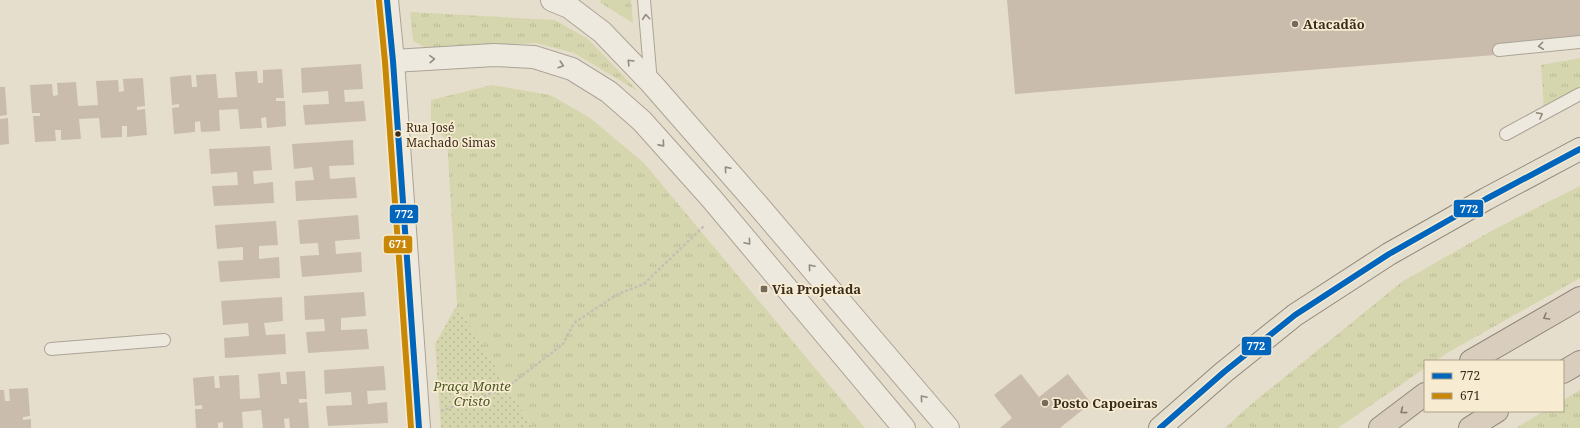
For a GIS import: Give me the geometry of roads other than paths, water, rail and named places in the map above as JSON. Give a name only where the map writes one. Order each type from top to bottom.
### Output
[{"type":"highway","points":[[1473,360],[1580,298]]},
{"type":"highway","points":[[1564,371],[1580,362]]},
{"type":"highway","points":[[1380,428],[1424,395]]},
{"type":"highway","points":[[1470,428],[1495,412]]},
{"type":"main road","points":[[1160,428],[1224,372],[1296,315],[1389,254],[1486,199],[1580,149]]},
{"type":"street","points":[[387,0],[393,61],[418,423]]},
{"type":"street","points":[[552,0],[569,7],[602,32],[652,84],[756,203],[948,428]]},
{"type":"street","points":[[393,61],[494,55],[534,57],[572,69],[609,92],[642,121],[720,210],[904,428]]},
{"type":"lane","points":[[644,0],[652,84]]},
{"type":"lane","points":[[1500,50],[1580,42]]},
{"type":"lane","points":[[1506,134],[1580,94]]},
{"type":"lane","points":[[51,349],[164,340]]},
{"type":"place","name":"Atacadão","points":[[1295,24]]},
{"type":"place","name":"Rua José Machado Simas","points":[[398,134]]},
{"type":"place","name":"Via Projetada","points":[[764,289]]},
{"type":"place","name":"Posto Capoeiras","points":[[1045,403]]},
{"type":"park label","name":"Praça Monte Cristo","points":[[472,394]]}]
